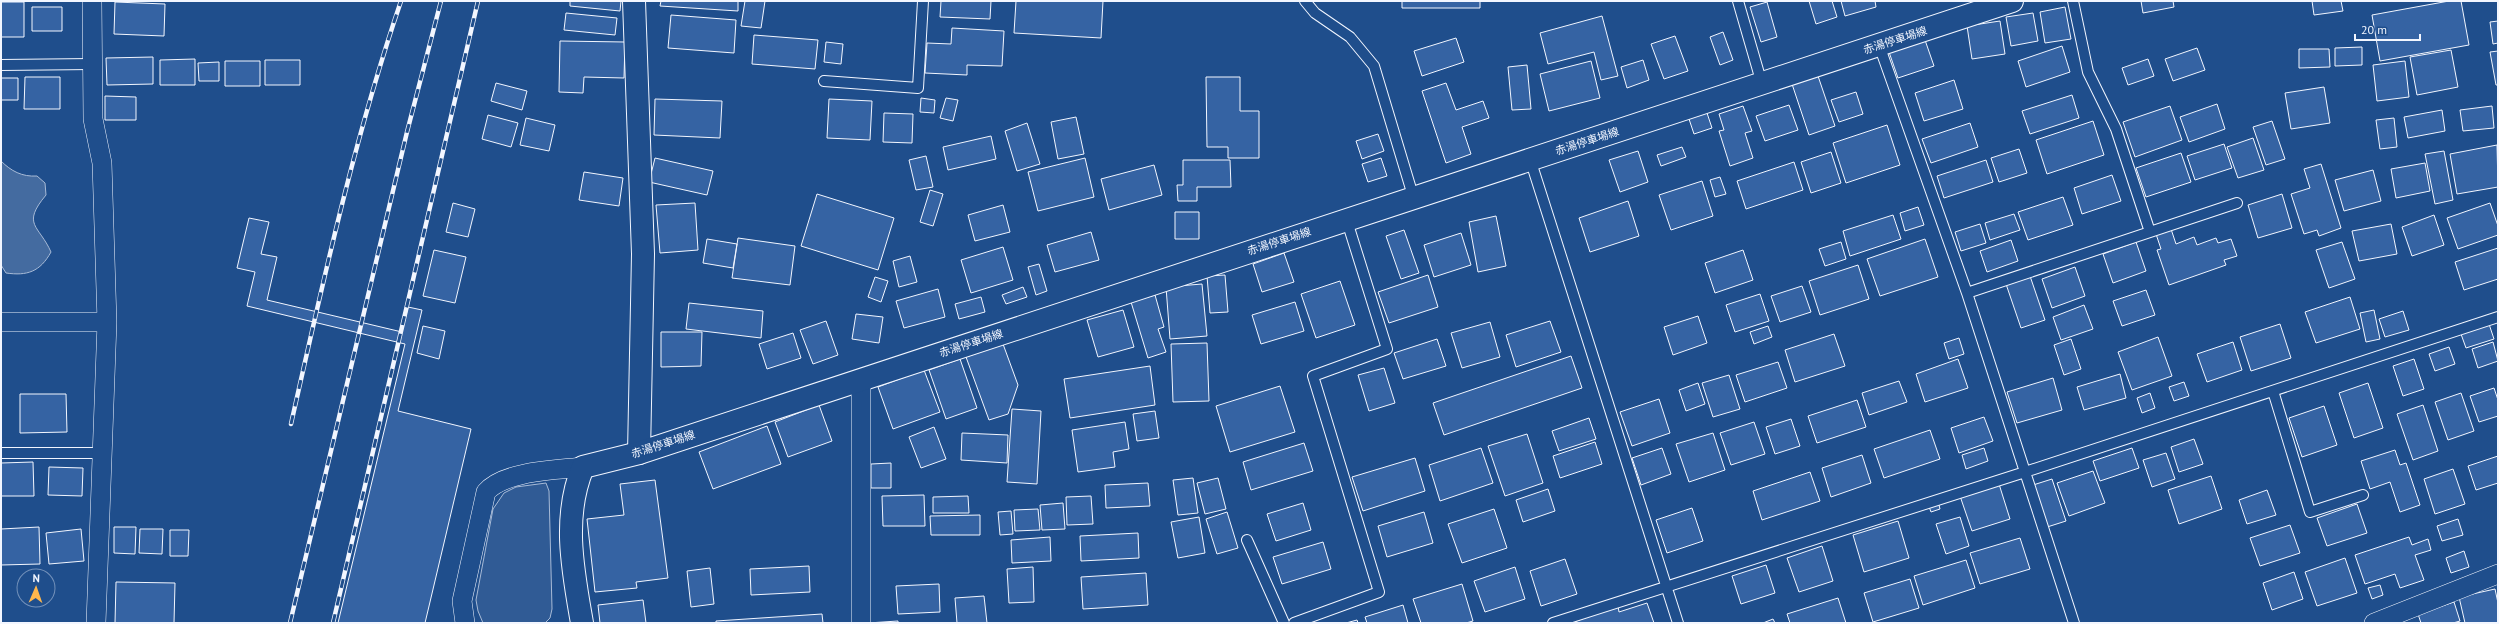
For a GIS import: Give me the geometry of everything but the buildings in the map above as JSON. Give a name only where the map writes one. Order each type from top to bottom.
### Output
[{"type":"main road","points":[[634,1],[642,254],[639,453]]},
{"type":"main road","name":"赤湯停車場線","points":[[583,467],[639,453],[1346,218],[1414,199],[1530,159],[2012,1]]},
{"type":"main road","points":[[579,622],[570,538],[578,480],[583,467]]},
{"type":"street","points":[[92,1],[93,119],[102,164],[107,322],[96,623]]},
{"type":"street","points":[[1,322],[107,322]]},
{"type":"street","points":[[861,379],[861,623]]},
{"type":"street","points":[[465,623],[462,601],[486,492],[493,484],[513,478],[538,472],[583,467]]},
{"type":"street","points":[[2374,623],[2397,618],[2498,574]]},
{"type":"lane","points":[[824,81],[918,88],[922,1]]},
{"type":"lane","points":[[1305,1],[1315,13],[1350,37],[1374,66],[1414,199]]},
{"type":"lane","points":[[1738,1],[1762,84]]},
{"type":"lane","points":[[2073,1],[2088,72],[2116,129],[2150,232]]},
{"type":"lane","points":[[1879,45],[1967,293],[2074,623]]},
{"type":"lane","points":[[1,65],[92,64]]},
{"type":"lane","points":[[1530,159],[1678,623]]},
{"type":"lane","points":[[1967,293],[2237,203]]},
{"type":"lane","points":[[1294,623],[1379,592],[1313,376],[1387,349],[1346,218]]},
{"type":"lane","points":[[1553,623],[2025,472],[2498,317]]},
{"type":"lane","points":[[2273,391],[2310,512],[2363,495]]},
{"type":"lane","points":[[1,453],[103,453]]},
{"type":"lane","points":[[1247,540],[1284,623]]},
{"type":"shaded area","points":[[1,161],[17,173],[37,176],[45,183],[46,195],[39,205],[33,219],[51,252],[42,264],[27,273],[6,273],[1,265]]},
{"type":"shaded area","points":[[546,483],[549,491],[552,609],[550,618],[545,623],[483,623],[478,611],[476,600],[493,509],[504,493],[516,487]]},
{"type":"railway","points":[[291,424],[340,211],[368,105],[401,1]]},
{"type":"railway","points":[[290,623],[407,132],[441,1]]},
{"type":"railway","points":[[333,623],[478,1]]}]
